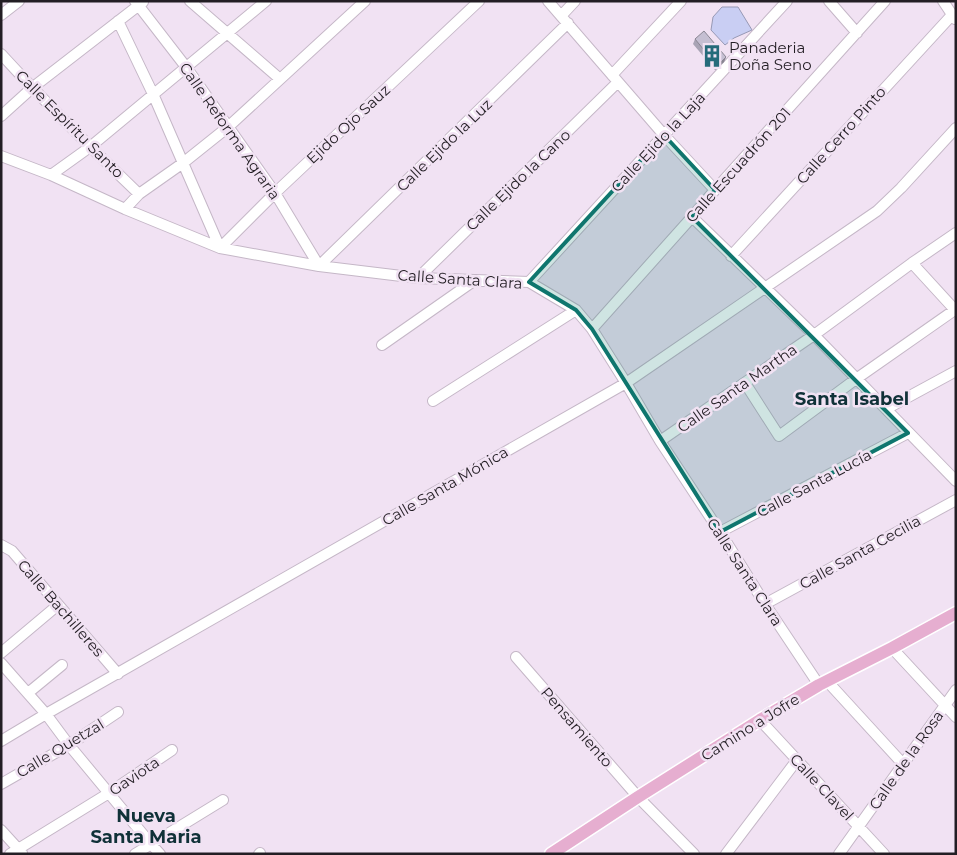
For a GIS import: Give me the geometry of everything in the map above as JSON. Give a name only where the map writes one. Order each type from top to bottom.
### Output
[{"type":"main road","name":"Camino a Jofre","points":[[551,854],[568,850],[638,797],[760,720],[823,683],[955,614]]},
{"type":"street","points":[[1,16],[19,1]]},
{"type":"street","points":[[190,1],[280,79]]},
{"type":"street","points":[[51,174],[90,147],[266,1]]},
{"type":"street","points":[[125,209],[139,194],[228,127],[365,1]]},
{"type":"street","name":"Ejido Ojo Sauz","points":[[220,248],[275,193],[479,1]]},
{"type":"street","points":[[548,1],[714,190]]},
{"type":"street","name":"Calle Ejido la Luz","points":[[319,266],[565,20],[575,1]]},
{"type":"street","name":"Calle Ejido la Cano","points":[[418,278],[615,78],[681,1]]},
{"type":"street","name":"Calle Ejido la Laja","points":[[528,282],[786,1]]},
{"type":"street","points":[[829,1],[857,33]]},
{"type":"street","name":"Calle Escuadrón 201","points":[[592,329],[714,190],[885,1]]},
{"type":"street","points":[[943,1],[954,17]]},
{"type":"street","points":[[1,116],[32,88],[139,3]]},
{"type":"street","name":"Calle Reforma Agraria","points":[[139,3],[275,193],[319,266]]},
{"type":"street","name":"Calle Cerro Pinto","points":[[731,256],[954,17]]},
{"type":"street","points":[[118,21],[184,162],[220,248]]},
{"type":"street","name":"Calle Espíritu Santo","points":[[1,54],[90,147],[139,194]]},
{"type":"street","name":"Calle Santa Mónica","points":[[1,741],[626,383],[877,211],[954,133]]},
{"type":"street","name":"Calle Santa Clara","points":[[1,156],[51,174],[125,209],[220,248],[319,266],[418,278],[528,282],[576,310],[592,329],[660,441],[765,604],[823,683],[903,764]]},
{"type":"street","points":[[692,217],[814,336],[956,481]]},
{"type":"street","name":"Calle Santa Martha","points":[[660,441],[814,336],[912,263],[956,234]]},
{"type":"street","points":[[745,383],[779,436],[856,379],[955,310],[912,263]]},
{"type":"street","points":[[382,345],[475,280]]},
{"type":"street","points":[[433,401],[576,310]]},
{"type":"street","points":[[886,409],[956,371]]},
{"type":"street","name":"Calle Santa Lucía","points":[[720,532],[908,433]]},
{"type":"street","name":"Calle Santa Cecilia","points":[[765,604],[956,500]]},
{"type":"street","name":"Calle Bachilleres","points":[[1,545],[12,551],[118,674]]},
{"type":"street","points":[[1,653],[58,605]]},
{"type":"street","points":[[892,648],[956,717]]},
{"type":"street","name":"Pensamiento","points":[[516,657],[638,797],[694,854]]},
{"type":"street","points":[[1,662],[160,854]]},
{"type":"street","points":[[28,693],[62,665]]},
{"type":"street","name":"Calle de la Rosa","points":[[839,854],[956,690]]},
{"type":"street","name":"Calle Quetzal","points":[[1,784],[68,745],[118,712]]},
{"type":"street","name":"Calle Clavel","points":[[760,720],[884,854]]},
{"type":"street","name":"Gaviota","points":[[17,852],[172,750]]},
{"type":"street","points":[[726,854],[797,760]]},
{"type":"street","points":[[135,854],[223,800]]},
{"type":"street","points":[[1,830],[17,852]]},
{"type":"highlighted area","points":[[664,135],[715,190],[692,217],[908,433],[720,532],[592,329],[576,310],[529,282]]},
{"type":"water","points":[[722,7],[738,7],[752,30],[734,38],[725,45],[711,30],[713,17]]},
{"type":"building","points":[[704,31],[726,57],[717,66],[695,39]]},
{"type":"place","name":"Panaderia Doña Seno","points":[[712,56]]},
{"type":"district","name":"Santa Isabel","points":[[852,399]]},
{"type":"district","name":"Nueva Santa Maria","points":[[146,826]]}]
